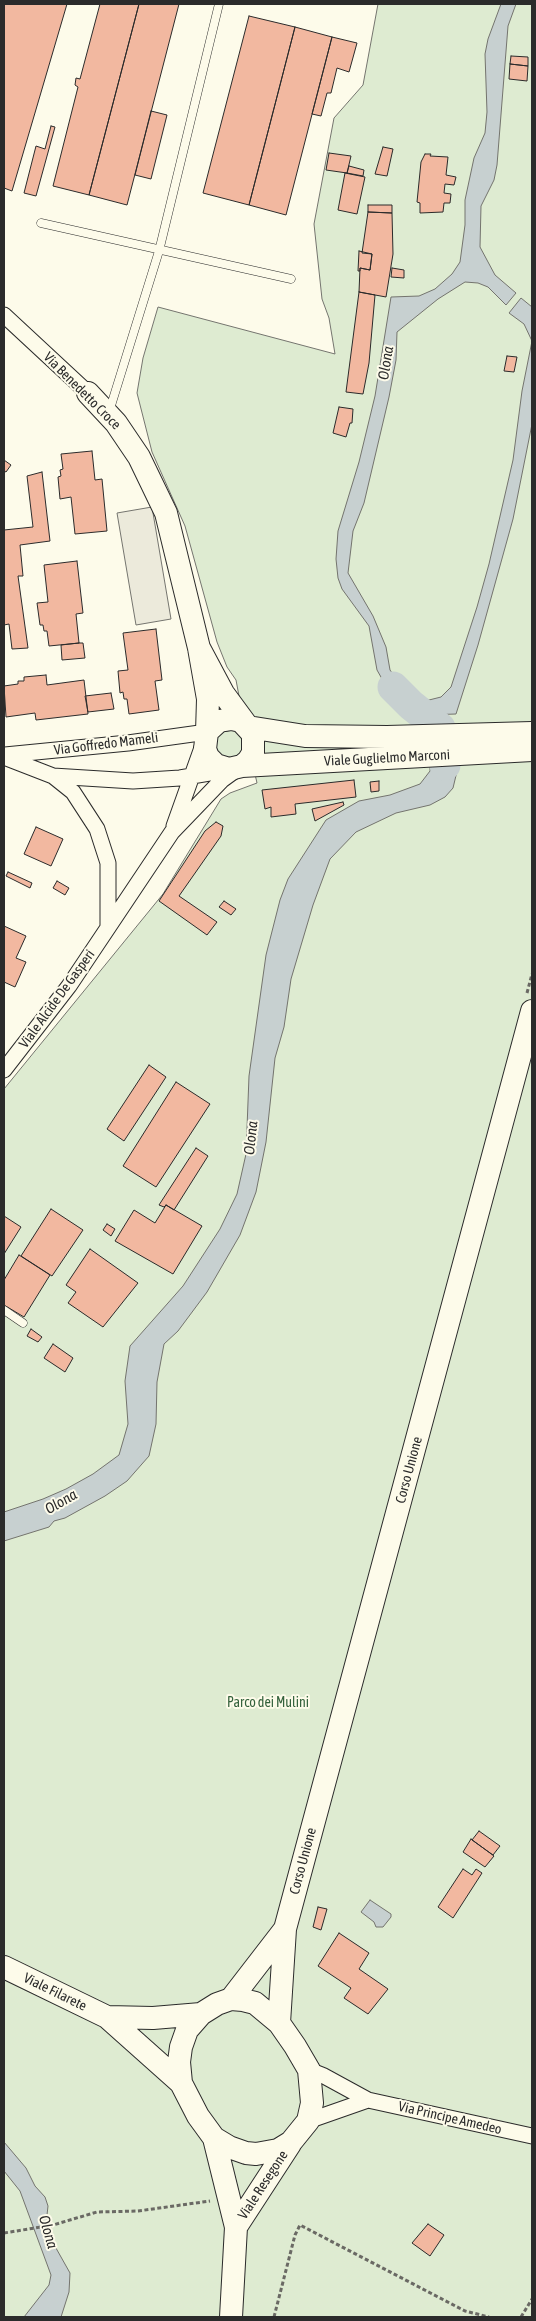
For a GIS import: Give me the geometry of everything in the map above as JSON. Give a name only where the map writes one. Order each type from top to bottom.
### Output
[{"type":"street","name":"Via Benedetto Croce","points":[[4,315],[108,414],[139,457],[166,512],[199,648],[208,699],[206,736]]},
{"type":"street","name":"Via Benedetto Croce","points":[[199,648],[223,693],[248,727]]},
{"type":"street","points":[[226,719],[241,721],[253,734],[253,753],[248,761],[235,768],[222,780],[172,832],[206,736],[212,726],[226,719]]},
{"type":"street","name":"Viale Guglielmo Marconi","points":[[248,727],[389,748],[532,750]]},
{"type":"street","name":"Viale Guglielmo Marconi","points":[[235,768],[389,748],[532,733]]},
{"type":"street","points":[[206,736],[208,757],[216,765],[235,768]]},
{"type":"street","name":"Via Goffredo Mameli","points":[[4,756],[206,736]]},
{"type":"street","name":"Via Goffredo Mameli","points":[[4,756],[53,776],[73,792],[97,829],[108,863],[108,928]]},
{"type":"street","name":"Via Goffredo Mameli","points":[[53,776],[133,781],[193,775],[235,768]]},
{"type":"street","name":"Viale Alcide De Gasperi","points":[[4,1070],[69,986],[172,832]]},
{"type":"street","name":"Corso Unione","points":[[278,2023],[285,1929],[528,1007]]},
{"type":"street","name":"Corso Unione","points":[[231,1999],[285,1929]]},
{"type":"street","name":"Viale Filarete","points":[[4,1966],[107,2017],[181,2083]]},
{"type":"street","points":[[231,1999],[255,2004],[278,2023],[295,2046],[309,2070],[312,2103],[308,2121],[291,2142],[278,2150],[256,2154],[229,2147],[214,2138],[198,2116],[181,2083],[179,2062],[181,2047],[187,2030],[201,2014],[217,2004],[231,1999]]},
{"type":"street","name":"Viale Filarete","points":[[107,2017],[153,2018],[201,2014]]},
{"type":"street","name":"Via Principe Amedeo","points":[[309,2070],[368,2100],[532,2136]]},
{"type":"street","points":[[308,2121],[368,2100]]},
{"type":"street","name":"Viale Resegone","points":[[214,2138],[236,2227],[231,2317]]},
{"type":"street","name":"Viale Resegone","points":[[236,2227],[291,2142]]},
{"type":"lane","points":[[108,414],[159,251],[219,4]]},
{"type":"lane","points":[[42,223],[159,251],[291,279]]},
{"type":"lane","points":[[4,1310],[23,1323]]},
{"type":"path","points":[[528,1007],[532,974]]},
{"type":"path","points":[[4,2233],[53,2225],[97,2212],[138,2211],[212,2200],[210,2193]]},
{"type":"path","points":[[274,2317],[295,2234],[300,2225],[465,2311],[489,2317]]},
{"type":"path","points":[[521,2317],[532,2299]]},
{"type":"green space","name":"Parco dei Mulini","points":[[378,4],[532,4],[532,2317],[4,2317],[4,1089],[163,894],[221,799],[230,793],[257,783],[250,752],[221,765],[209,734],[245,728],[236,680],[227,667],[217,642],[185,526],[152,452],[137,393],[143,358],[158,307],[335,354],[329,318],[322,299],[314,224],[334,118],[363,85]]},
{"type":"shaded area","points":[[152,507],[171,619],[136,625],[117,513]]},
{"type":"water","points":[[501,4],[516,4],[508,26],[497,165],[494,180],[481,206],[480,247],[495,275],[516,293],[506,305],[488,287],[478,283],[465,282],[438,299],[397,332],[396,360],[389,397],[364,503],[353,531],[348,573],[373,616],[386,647],[390,670],[402,687],[409,693],[429,700],[441,697],[451,687],[489,564],[513,460],[522,391],[532,341],[532,424],[513,519],[478,645],[456,714],[424,715],[415,713],[403,706],[390,693],[377,670],[369,626],[342,589],[338,578],[336,559],[338,531],[359,462],[375,396],[391,297],[419,296],[435,289],[452,274],[460,262],[465,225],[465,200],[474,158],[485,133],[487,112],[485,54],[488,39]]},
{"type":"water","points":[[521,298],[532,307],[532,341],[524,324],[509,313]]},
{"type":"water","points":[[430,762],[459,763],[453,788],[445,797],[430,805],[396,813],[356,832],[330,859],[313,905],[291,979],[284,1027],[275,1058],[266,1142],[256,1192],[240,1235],[207,1292],[178,1331],[164,1344],[157,1382],[156,1424],[149,1456],[127,1481],[105,1496],[65,1518],[54,1521],[49,1527],[4,1541],[4,1512],[66,1489],[93,1474],[119,1455],[128,1424],[125,1381],[130,1346],[183,1286],[220,1229],[237,1194],[246,1154],[249,1076],[266,955],[280,900],[288,879],[326,820],[359,801],[390,795],[420,784],[430,771]]},
{"type":"water","points":[[370,1900],[391,1914],[391,1917],[383,1927],[376,1927],[374,1922],[361,1912]]},
{"type":"water","points":[[4,2142],[26,2168],[35,2186],[45,2197],[48,2206],[47,2215],[51,2222],[52,2241],[70,2273],[69,2292],[61,2317],[24,2317],[49,2285],[51,2275],[20,2191],[4,2171]]},
{"type":"building","points":[[4,4],[67,4],[12,191],[4,188]]},
{"type":"building","points":[[100,4],[139,4],[89,195],[53,186],[78,87],[75,85],[76,78],[80,79]]},
{"type":"building","points":[[139,4],[179,4],[127,205],[89,195]]},
{"type":"building","points":[[249,16],[295,27],[249,205],[203,193]]},
{"type":"building","points":[[295,27],[332,37],[286,215],[249,205]]},
{"type":"building","points":[[332,37],[357,43],[349,72],[337,68],[331,93],[327,93],[321,116],[312,114]]},
{"type":"building","points":[[511,56],[528,57],[528,66],[510,64]]},
{"type":"building","points":[[510,64],[528,66],[527,81],[509,79]]},
{"type":"building","points":[[151,111],[167,115],[151,179],[135,175]]},
{"type":"building","points":[[51,126],[55,127],[36,196],[24,193],[36,146],[45,149]]},
{"type":"building","points":[[383,147],[393,149],[387,176],[375,174]]},
{"type":"building","points":[[329,153],[351,156],[347,173],[326,170]]},
{"type":"building","points":[[425,154],[448,157],[446,175],[456,177],[454,185],[445,184],[444,193],[451,194],[450,203],[444,203],[443,212],[420,213],[420,203],[417,202],[421,162]]},
{"type":"building","points":[[349,166],[364,170],[363,176],[347,173]]},
{"type":"building","points":[[345,173],[365,177],[357,214],[338,210]]},
{"type":"building","points":[[368,205],[392,205],[392,213],[368,212]]},
{"type":"building","points":[[368,212],[392,213],[393,254],[386,297],[359,292],[360,268],[370,270],[372,254],[362,253]]},
{"type":"building","points":[[359,251],[372,254],[370,270],[360,268],[360,271],[358,271]]},
{"type":"building","points":[[392,268],[404,270],[404,278],[391,277]]},
{"type":"building","points":[[359,292],[375,295],[369,363],[363,394],[346,392]]},
{"type":"building","points":[[507,356],[517,357],[514,372],[504,371]]},
{"type":"building","points":[[339,407],[353,409],[352,423],[350,423],[346,437],[333,433]]},
{"type":"building","points":[[92,451],[95,480],[102,479],[107,531],[75,534],[71,497],[60,499],[58,477],[61,476],[60,470],[63,469],[61,454]]},
{"type":"building","points":[[4,460],[11,465],[6,472],[4,471]]},
{"type":"building","points":[[42,472],[50,541],[20,545],[23,576],[18,576],[28,648],[12,649],[9,624],[4,625],[4,530],[33,527],[27,476]]},
{"type":"building","points":[[77,561],[83,613],[76,614],[79,643],[49,646],[47,631],[44,631],[43,625],[40,625],[37,603],[48,602],[44,565]]},
{"type":"building","points":[[156,629],[162,680],[155,681],[159,710],[129,714],[127,699],[124,699],[123,692],[120,693],[118,671],[128,670],[123,633]]},
{"type":"building","points":[[83,643],[85,658],[62,660],[61,645]]},
{"type":"building","points":[[46,675],[47,685],[84,680],[88,714],[36,720],[35,713],[6,717],[4,686],[18,684],[18,681],[24,681],[24,677]]},
{"type":"building","points":[[111,693],[114,709],[88,712],[85,696]]},
{"type":"building","points":[[354,780],[356,797],[295,804],[296,814],[271,817],[271,807],[265,809],[262,790]]},
{"type":"building","points":[[379,781],[379,791],[371,792],[370,782]]},
{"type":"building","points":[[343,802],[344,805],[315,821],[312,809]]},
{"type":"building","points":[[216,822],[223,826],[221,836],[179,896],[217,922],[207,935],[159,901],[205,831]]},
{"type":"building","points":[[36,827],[63,839],[51,866],[24,854]]},
{"type":"building","points":[[8,872],[32,883],[30,888],[6,876]]},
{"type":"building","points":[[57,881],[69,888],[65,895],[53,888]]},
{"type":"building","points":[[224,901],[236,909],[231,915],[219,907]]},
{"type":"building","points":[[4,926],[26,936],[16,958],[26,962],[15,987],[4,982]]},
{"type":"building","points":[[149,1065],[166,1077],[124,1141],[107,1129]]},
{"type":"building","points":[[176,1082],[210,1104],[156,1187],[123,1166]]},
{"type":"building","points":[[196,1148],[208,1156],[174,1210],[166,1205],[164,1207],[159,1205]]},
{"type":"building","points":[[166,1205],[202,1226],[173,1274],[115,1241],[134,1210],[155,1223]]},
{"type":"building","points":[[51,1209],[83,1230],[52,1276],[21,1256]]},
{"type":"building","points":[[4,1216],[21,1227],[4,1254]]},
{"type":"building","points":[[107,1224],[115,1229],[111,1236],[103,1230]]},
{"type":"building","points":[[90,1249],[138,1283],[103,1327],[68,1303],[76,1292],[66,1285]]},
{"type":"building","points":[[19,1255],[50,1275],[24,1317],[4,1305],[4,1280]]},
{"type":"building","points":[[31,1329],[42,1337],[38,1342],[27,1336]]},
{"type":"building","points":[[53,1344],[73,1358],[65,1372],[44,1358]]},
{"type":"building","points":[[479,1831],[500,1846],[493,1855],[472,1840]]},
{"type":"building","points":[[471,1839],[494,1856],[485,1867],[463,1852]]},
{"type":"building","points":[[463,1869],[472,1875],[476,1869],[482,1873],[453,1918],[438,1907]]},
{"type":"building","points":[[318,1907],[327,1909],[321,1930],[313,1927]]},
{"type":"building","points":[[339,1933],[369,1953],[359,1969],[388,1989],[368,2014],[344,1998],[351,1988],[318,1966]]},
{"type":"building","points":[[428,2224],[444,2235],[430,2256],[412,2243]]},
{"type":"waterway","name":"Olona","points":[[393,687],[411,705],[440,728],[445,765]]}]
